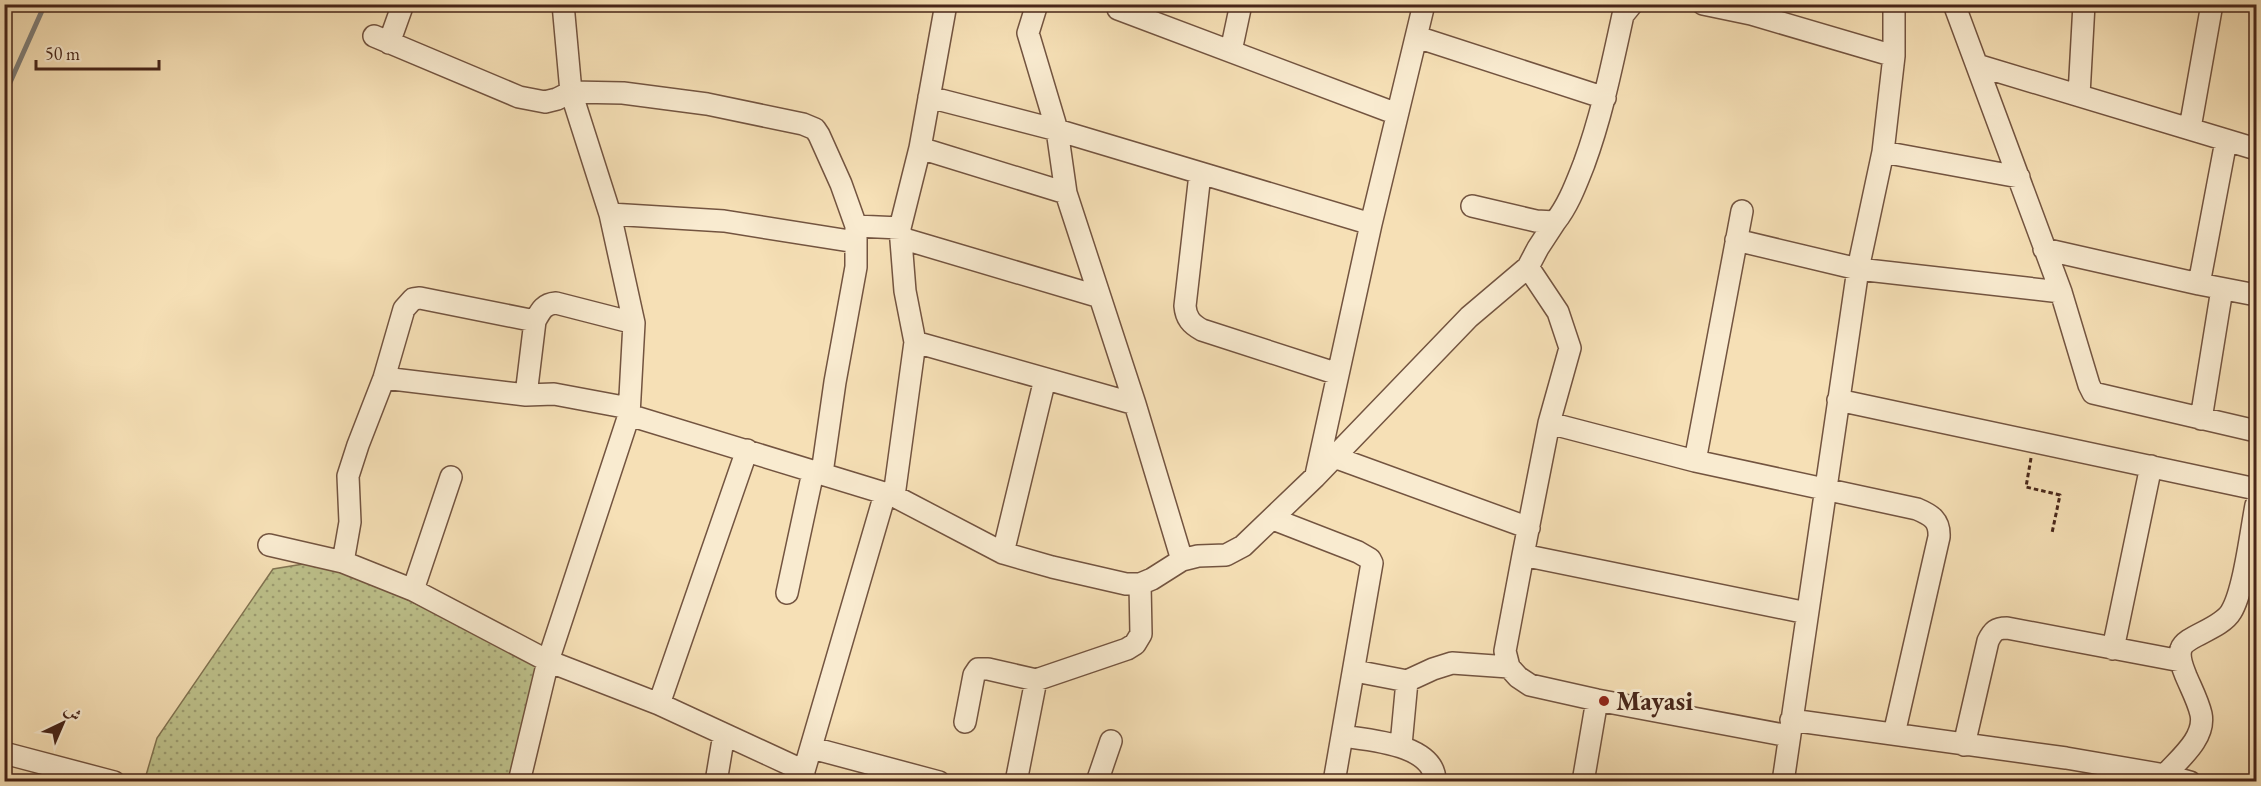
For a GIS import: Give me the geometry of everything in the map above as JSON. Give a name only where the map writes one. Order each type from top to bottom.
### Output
[{"type":"street","points":[[404,4],[382,39],[519,97],[544,102],[571,92],[663,96],[810,126],[819,135],[842,183],[856,234],[856,267],[818,473],[787,593]]},
{"type":"street","points":[[519,782],[548,661],[629,411],[634,323],[610,214],[571,92],[563,4]]},
{"type":"street","points":[[269,545],[343,562],[413,590],[548,661],[660,704],[804,776],[890,495],[915,342],[905,291],[900,233],[920,147],[946,4]]},
{"type":"street","points":[[1037,4],[1029,33],[1057,130],[1066,193],[1135,404],[1182,560]]},
{"type":"street","points":[[1231,51],[1241,4]]},
{"type":"street","points":[[1315,477],[1371,224],[1424,4]]},
{"type":"street","points":[[384,378],[526,395],[554,394],[629,411],[890,495],[1003,553],[1126,584],[1140,584],[1182,560],[1198,556],[1226,555],[1235,551],[1315,477],[1468,318],[1528,267],[1567,205],[1577,182],[1605,98],[1623,15],[1632,4]]},
{"type":"street","points":[[1703,4],[1755,9],[1894,56]]},
{"type":"street","points":[[1783,782],[1858,269],[1883,152],[1894,56],[1894,4]]},
{"type":"street","points":[[1954,4],[2061,292],[2093,393],[2256,431]]},
{"type":"street","points":[[2079,95],[2084,4]]},
{"type":"street","points":[[2190,128],[2212,4]]},
{"type":"street","points":[[1113,6],[1397,114]]},
{"type":"street","points":[[1417,37],[1605,98]]},
{"type":"street","points":[[1977,65],[2256,149]]},
{"type":"street","points":[[929,97],[1057,130],[1371,224]]},
{"type":"street","points":[[2199,284],[2226,141]]},
{"type":"street","points":[[920,147],[1066,193]]},
{"type":"street","points":[[1883,152],[2019,177]]},
{"type":"street","points":[[1200,174],[1185,306],[1188,320],[1202,330],[1338,374]]},
{"type":"street","points":[[1472,206],[1536,221],[1555,222]]},
{"type":"street","points":[[1695,461],[1742,211]]},
{"type":"street","points":[[610,214],[724,220],[856,234],[900,233],[1100,297]]},
{"type":"street","points":[[1736,240],[1858,269],[2061,292]]},
{"type":"street","points":[[2044,249],[2256,295]]},
{"type":"street","points":[[1528,267],[1558,312],[1570,348],[1549,423],[1505,651],[1509,667],[1518,677],[1530,685],[1597,700],[1790,728],[1894,734],[2066,758],[2190,782]]},
{"type":"street","points":[[2201,419],[2222,289]]},
{"type":"street","points":[[343,562],[350,522],[348,476],[384,378],[404,309],[413,299],[420,298],[535,321]]},
{"type":"street","points":[[526,395],[535,321],[543,307],[556,303],[634,323]]},
{"type":"street","points":[[915,342],[1135,404]]},
{"type":"street","points":[[1003,553],[1045,379]]},
{"type":"street","points":[[1838,400],[2256,489]]},
{"type":"street","points":[[1549,423],[1695,461],[1917,509],[1930,514],[1939,528],[1939,537],[1894,734]]},
{"type":"street","points":[[660,704],[747,450]]},
{"type":"street","points":[[1334,457],[1528,528]]},
{"type":"street","points":[[2113,649],[2151,466]]},
{"type":"street","points":[[413,590],[451,477]]},
{"type":"street","points":[[2165,778],[2192,744],[2202,726],[2201,715],[2181,661],[2181,649],[2186,643],[2218,626],[2231,612],[2238,596],[2256,505]]},
{"type":"street","points":[[1272,519],[1358,552],[1370,559],[1372,563],[1334,782]]},
{"type":"street","points":[[1523,555],[1807,612]]},
{"type":"street","points":[[965,722],[974,675],[978,669],[988,669],[1036,680],[1127,649],[1135,644],[1141,634],[1140,584]]},
{"type":"street","points":[[1964,745],[1988,641],[1992,632],[1999,628],[2181,661]]},
{"type":"street","points":[[1354,671],[1407,681],[1452,663],[1509,667]]},
{"type":"street","points":[[1016,782],[1036,680]]},
{"type":"street","points":[[1401,746],[1407,681]]},
{"type":"street","points":[[1583,782],[1597,700]]},
{"type":"street","points":[[716,782],[724,734]]},
{"type":"street","points":[[1342,736],[1401,746],[1422,758],[1436,777],[1436,782]]},
{"type":"street","points":[[1097,782],[1111,741]]},
{"type":"street","points":[[812,748],[939,782]]},
{"type":"street","points":[[4,753],[114,782]]},
{"type":"path","points":[[2033,441],[2026,487],[2060,495],[2052,533]]},
{"type":"green space","points":[[328,560],[537,664],[509,781],[144,782],[157,738],[273,569]]},
{"type":"waterway","points":[[4,96],[45,4]]},
{"type":"place","name":"Mayasi","points":[[1604,701]]}]
